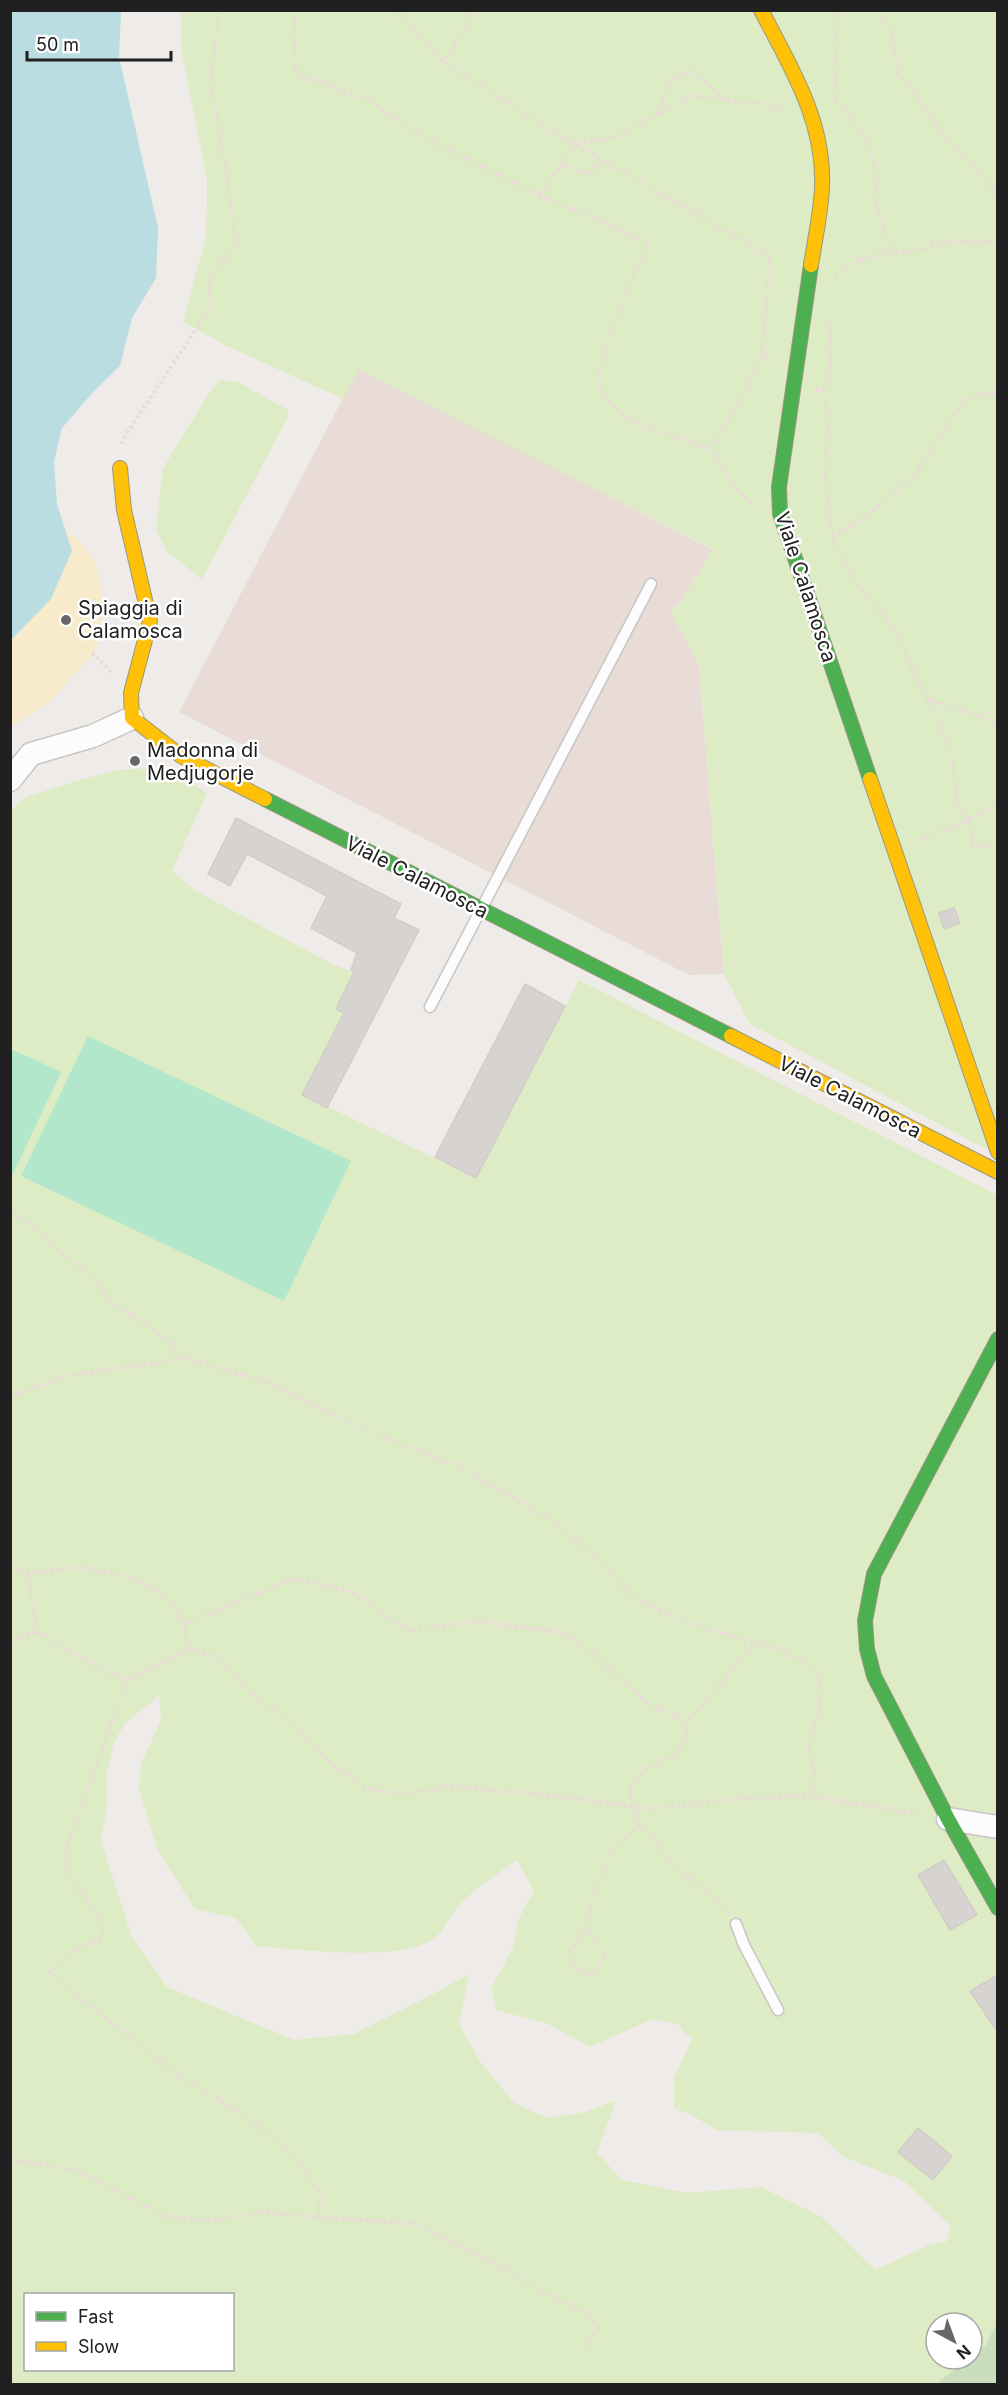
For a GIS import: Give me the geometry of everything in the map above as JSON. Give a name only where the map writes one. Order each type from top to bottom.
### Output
[{"type":"street","name":"Viale Calamosca","points":[[761,10],[807,101],[820,152],[822,187],[779,487],[780,514],[998,1152]]},
{"type":"street","points":[[10,780],[21,758],[93,736],[132,718],[131,693],[150,621],[124,510],[120,468]]},
{"type":"street","name":"Viale Calamosca","points":[[132,718],[181,756],[998,1172]]},
{"type":"street","points":[[998,1339],[874,1574],[866,1621],[867,1649],[874,1676],[948,1819],[998,1908]]},
{"type":"street","points":[[948,1819],[998,1827]]},
{"type":"lane","points":[[430,1007],[651,584]]},
{"type":"lane","points":[[736,1924],[744,1945],[778,2010]]},
{"type":"path","points":[[120,468],[123,439],[208,311],[211,275],[236,244],[211,83],[219,10]]},
{"type":"path","points":[[294,10],[294,52],[297,74],[367,99],[426,139],[540,196],[618,228],[648,244],[617,316],[599,368],[600,389],[621,413],[693,444],[712,449],[735,488],[784,530]]},
{"type":"path","points":[[395,10],[444,63],[574,144],[770,256],[762,350],[746,389],[712,449]]},
{"type":"path","points":[[444,63],[475,10]]},
{"type":"path","points":[[833,110],[836,99],[837,10]]},
{"type":"path","points":[[878,10],[892,33],[898,74],[950,141],[994,190],[998,198]]},
{"type":"path","points":[[657,114],[670,82],[691,70],[728,101]]},
{"type":"path","points":[[540,196],[574,144],[617,137],[692,96],[771,104],[814,123]]},
{"type":"path","points":[[836,99],[866,137],[875,168],[876,205],[892,252]]},
{"type":"path","points":[[561,164],[588,174],[605,161]]},
{"type":"path","points":[[833,283],[835,275],[855,261],[892,252],[923,249],[948,241],[985,243],[998,240]]},
{"type":"path","points":[[830,320],[830,378],[824,388],[828,422],[825,482],[833,538],[852,577],[900,636],[912,669],[951,750],[957,804],[970,819],[972,846],[998,844]]},
{"type":"path","points":[[762,350],[793,389],[808,392],[824,388]]},
{"type":"path","points":[[833,538],[878,507],[916,474],[940,434],[967,398],[998,392]]},
{"type":"path","points":[[928,699],[987,719],[998,729]]},
{"type":"path","points":[[897,857],[913,843],[970,819],[998,802]]},
{"type":"path","points":[[10,1210],[76,1264],[116,1305],[172,1343],[181,1357]]},
{"type":"path","points":[[10,1396],[67,1376],[163,1362],[181,1357],[270,1383],[386,1439],[457,1465],[551,1520],[586,1549],[636,1600],[697,1626],[780,1650],[819,1672],[820,1707],[808,1747],[815,1776],[812,1796]]},
{"type":"path","points":[[10,1565],[28,1573],[79,1567],[118,1574],[147,1585],[169,1600],[184,1624],[188,1649]]},
{"type":"path","points":[[28,1573],[36,1631]]},
{"type":"path","points":[[184,1624],[295,1578],[352,1592],[409,1631],[480,1620],[562,1633],[593,1653],[649,1704],[688,1722]]},
{"type":"path","points":[[10,1642],[36,1631]]},
{"type":"path","points":[[36,1631],[86,1662],[127,1681]]},
{"type":"path","points":[[736,1924],[722,1903],[680,1871],[640,1824],[632,1809],[630,1791],[633,1780],[648,1768],[675,1755],[685,1742],[688,1722],[755,1642]]},
{"type":"path","points":[[318,2217],[321,2194],[293,2154],[241,2114],[181,2077],[67,1988],[50,1971],[64,1957],[93,1942],[101,1941],[102,1927],[89,1902],[68,1878],[66,1849],[127,1681],[188,1649],[216,1657],[243,1687],[286,1717],[335,1767],[365,1787],[401,1795],[447,1786],[565,1797],[615,1804],[632,1809],[734,1799],[812,1796],[948,1819]]},
{"type":"path","points":[[585,1929],[605,1954],[594,1975],[575,1969],[569,1953],[585,1929],[611,1850],[640,1824]]},
{"type":"path","points":[[10,2160],[76,2170],[165,2217],[205,2221],[261,2212],[420,2224],[588,2314],[600,2327],[582,2352]]},
{"type":"shaded area","points":[[454,186],[513,446],[713,550],[681,602],[670,612],[699,664],[724,974],[689,975],[179,712]]},
{"type":"green space","points":[[181,11],[997,11],[997,1155],[750,1024],[724,974],[699,664],[670,612],[681,602],[713,549],[359,370],[343,399],[225,345],[183,322],[206,237],[207,181],[181,47]]},
{"type":"green space","points":[[221,380],[238,382],[288,410],[288,417],[202,579],[167,552],[156,529],[163,468],[211,390]]},
{"type":"green space","points":[[154,768],[177,774],[207,793],[172,871],[194,890],[334,965],[354,972],[345,990],[344,1013],[303,1095],[476,1178],[579,980],[997,1195],[998,1975],[970,1991],[997,2033],[997,2322],[984,2347],[984,2311],[924,2311],[924,2371],[953,2371],[936,2384],[11,2384],[11,810],[26,797],[117,770]],"holes":[[[159,1696],[161,1720],[141,1764],[139,1789],[158,1851],[195,1909],[236,1918],[256,1946],[351,1953],[402,1950],[423,1945],[437,1936],[454,1912],[470,1895],[517,1860],[534,1891],[519,1918],[513,1948],[491,1989],[496,2010],[548,2024],[590,2047],[652,2019],[679,2024],[683,2032],[693,2037],[674,2078],[674,2108],[692,2115],[716,2130],[818,2133],[844,2157],[904,2181],[951,2226],[946,2242],[931,2244],[875,2270],[822,2217],[761,2187],[687,2193],[622,2180],[597,2153],[616,2100],[586,2112],[547,2118],[514,2103],[480,2061],[459,2024],[469,1974],[354,2034],[294,2040],[167,1987],[131,1935],[101,1840],[106,1814],[107,1771],[114,1742],[126,1722]]]},
{"type":"green space","points":[[88,1036],[351,1161],[284,1301],[21,1176]]},
{"type":"green space","points":[[13,1050],[61,1072],[13,1174],[10,1173],[10,1056]]},
{"type":"green space","points":[[997,2322],[997,2384],[936,2384],[953,2371],[984,2371],[984,2347]]},
{"type":"sand","name":"Spiaggia di Calamosca","points":[[65,530],[83,544],[96,564],[103,600],[101,639],[87,660],[48,704],[11,726],[11,640],[51,599],[72,551]]},
{"type":"water","points":[[11,10],[121,11],[119,57],[158,228],[156,278],[132,318],[120,366],[94,391],[62,428],[54,462],[57,504],[72,551],[51,599],[11,640]]},
{"type":"building","points":[[236,818],[401,904],[394,918],[419,930],[327,1108],[302,1095],[344,1013],[336,1009],[354,972],[351,970],[357,953],[311,928],[327,896],[247,854],[230,886],[208,874]]},
{"type":"building","points":[[954,908],[960,923],[944,929],[939,913]]},
{"type":"building","points":[[525,984],[565,1006],[476,1178],[435,1157]]},
{"type":"building","points":[[944,1860],[977,1915],[950,1930],[918,1875]]},
{"type":"building","points":[[998,1975],[998,2033],[970,1991]]},
{"type":"building","points":[[918,2128],[952,2156],[933,2180],[898,2152]]},
{"type":"traffic: fast","points":[[811,265],[779,487],[780,514],[870,779]]},
{"type":"traffic: fast","points":[[265,799],[731,1036]]},
{"type":"traffic: fast","points":[[998,1339],[874,1574],[865,1621],[867,1649],[874,1676],[948,1819],[998,1908]]},
{"type":"traffic: slow","points":[[761,10],[804,95],[818,139],[822,187],[811,265]]},
{"type":"traffic: slow","points":[[120,468],[124,510],[150,621],[131,693],[132,718],[181,756],[265,799]]},
{"type":"traffic: slow","points":[[870,779],[998,1152]]},
{"type":"traffic: slow","points":[[731,1036],[998,1172]]},
{"type":"place","name":"Spiaggia di Calamosca","points":[[66,620]]},
{"type":"place","name":"Madonna di Medjugorje","points":[[135,761]]}]
